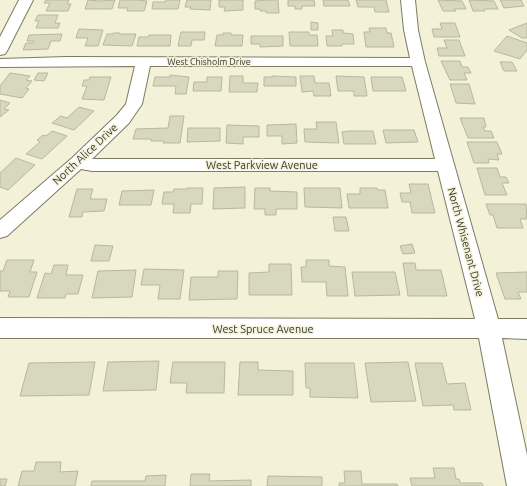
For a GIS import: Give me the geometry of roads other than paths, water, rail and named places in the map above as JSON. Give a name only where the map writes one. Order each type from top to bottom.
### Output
[{"type":"street","points":[[0,51],[26,0]]},
{"type":"street","name":"North Whisenant Drive","points":[[408,0],[411,30],[418,62],[489,329],[520,486]]},
{"type":"street","name":"West Chisholm Drive","points":[[0,63],[144,61],[418,62]]},
{"type":"street","name":"North Alice Drive","points":[[0,231],[78,162],[123,119],[134,104],[144,61]]},
{"type":"street","name":"West Parkview Avenue","points":[[78,162],[92,166],[446,165]]},
{"type":"street","name":"West Spruce Avenue","points":[[0,328],[527,329]]}]
